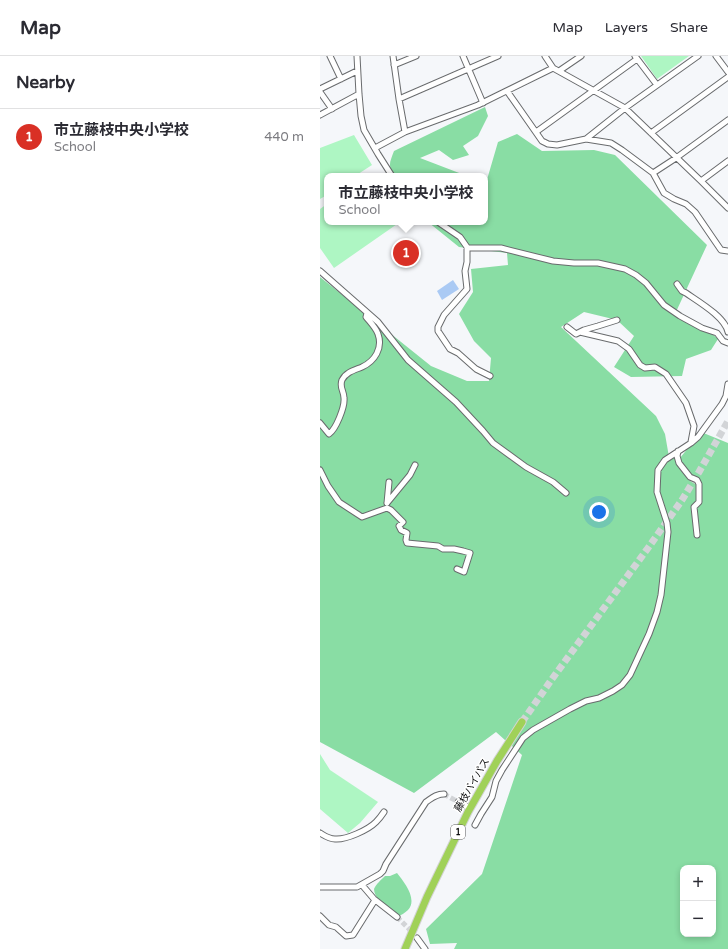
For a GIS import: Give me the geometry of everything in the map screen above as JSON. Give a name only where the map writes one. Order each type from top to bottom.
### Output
[{"type":"highway","name":"藤枝バイパス","points":[[405,949],[430,890],[468,812],[497,761],[522,722]]},
{"type":"street","points":[[330,56],[341,79]]},
{"type":"street","points":[[357,56],[361,116],[364,130],[390,173]]},
{"type":"street","points":[[393,56],[405,132]]},
{"type":"street","points":[[394,65],[416,56]]},
{"type":"street","points":[[463,56],[483,103]]},
{"type":"street","points":[[399,99],[498,56]]},
{"type":"street","points":[[545,56],[553,68],[625,108],[727,205]]},
{"type":"street","points":[[559,71],[580,56]]},
{"type":"street","points":[[586,139],[625,108],[698,56]]},
{"type":"street","points":[[716,56],[728,72]]},
{"type":"street","points":[[536,132],[636,57],[657,85]]},
{"type":"street","points":[[375,148],[405,132],[483,103],[553,68]]},
{"type":"street","points":[[332,109],[320,90],[358,71]]},
{"type":"street","points":[[651,133],[728,77]]},
{"type":"street","points":[[507,91],[542,141],[548,144],[557,145],[586,139],[611,143],[653,173],[664,193],[686,204],[695,212],[721,250],[728,251]]},
{"type":"street","points":[[320,115],[359,94]]},
{"type":"street","points":[[653,173],[728,120]]},
{"type":"street","points":[[701,180],[728,161]]},
{"type":"street","points":[[442,225],[460,237],[467,248],[467,262],[465,271],[467,289],[444,315],[438,327],[438,331],[450,349],[458,353],[476,369],[490,376]]},
{"type":"street","points":[[467,248],[501,248],[553,261],[598,263],[625,269],[646,282],[664,304],[680,316],[702,328],[717,333],[723,341],[728,343]]},
{"type":"street","points":[[320,271],[383,328],[408,360],[456,402],[483,431],[492,444],[526,467],[553,482],[566,494]]},
{"type":"street","points":[[677,284],[682,292],[686,293],[720,318],[724,322],[728,332]]},
{"type":"street","points":[[320,423],[326,432],[329,434],[331,432],[339,419],[343,405],[344,398],[341,387],[342,381],[350,372],[369,363],[380,348],[378,334],[366,317],[367,313]]},
{"type":"street","points":[[567,327],[576,334],[617,320]]},
{"type":"street","points":[[580,332],[618,341],[629,349],[640,365],[645,368],[655,367],[666,374],[686,403],[694,426],[691,443]]},
{"type":"street","points":[[475,825],[478,813],[492,797],[496,781],[523,738],[533,730],[570,709],[586,701],[599,698],[613,691],[622,685],[630,675],[649,634],[661,595],[668,532],[667,523],[657,492],[658,470],[664,460],[698,437],[722,404],[726,396],[728,384]]},
{"type":"street","points":[[678,451],[677,456],[679,463],[690,477],[697,480],[699,484],[699,502],[694,507],[697,535]]},
{"type":"street","points":[[320,470],[328,486],[339,502],[362,517],[387,506],[410,475],[415,465]]},
{"type":"street","points":[[389,482],[387,506],[403,522],[399,526],[400,530],[407,533],[407,543],[438,546],[443,549],[454,549],[470,553],[464,572],[457,569]]},
{"type":"street","points":[[320,887],[357,887],[376,877],[383,871],[426,802],[434,796],[444,794]]},
{"type":"street","points":[[458,802],[466,806]]},
{"type":"street","points":[[320,833],[335,839],[345,838],[361,832],[375,823],[384,812]]},
{"type":"street","points":[[362,885],[375,900],[397,917]]},
{"type":"street","points":[[320,916],[329,925],[336,927],[346,936],[353,935],[375,900]]},
{"type":"street","points":[[417,938],[425,949]]},
{"type":"green space","points":[[641,56],[689,56],[657,79]]},
{"type":"green space","points":[[485,107],[488,116],[478,136],[463,146],[469,155],[453,160],[439,150],[420,158],[459,173],[393,173],[390,164],[394,151]]},
{"type":"green space","points":[[517,134],[542,151],[594,150],[615,155],[707,245],[675,314],[710,332],[718,339],[711,350],[686,359],[682,376],[631,377],[614,367],[634,336],[617,320],[584,312],[561,327],[656,416],[665,434],[669,457],[680,458],[701,432],[728,443],[728,949],[454,949],[457,943],[430,944],[426,929],[482,874],[522,755],[496,732],[414,793],[320,742],[320,277],[431,366],[467,381],[489,381],[491,358],[474,341],[459,314],[473,292],[471,269],[508,265],[507,253],[459,247],[432,225],[488,225],[488,176],[498,142]]},
{"type":"green space","points":[[354,135],[372,165],[360,173],[324,173],[324,197],[320,199],[320,148]]},
{"type":"green space","points":[[324,206],[324,225],[396,225],[334,268],[320,248],[320,209]]},
{"type":"green space","points":[[320,754],[330,770],[378,802],[360,823],[348,833],[320,809]]},
{"type":"green space","points":[[397,873],[409,891],[411,896],[411,906],[408,910],[397,917],[382,908],[378,902],[374,889],[385,876],[390,876]]},
{"type":"water","points":[[453,280],[459,289],[442,300],[437,291]]},
{"type":"tunnel","points":[[522,722],[682,500],[728,421]]},
{"type":"tunnel","points":[[444,794],[458,802]]},
{"type":"tunnel","points":[[397,917],[414,934]]},
{"type":"place","name":"市立藤枝中央小学校","points":[[406,253]]}]
